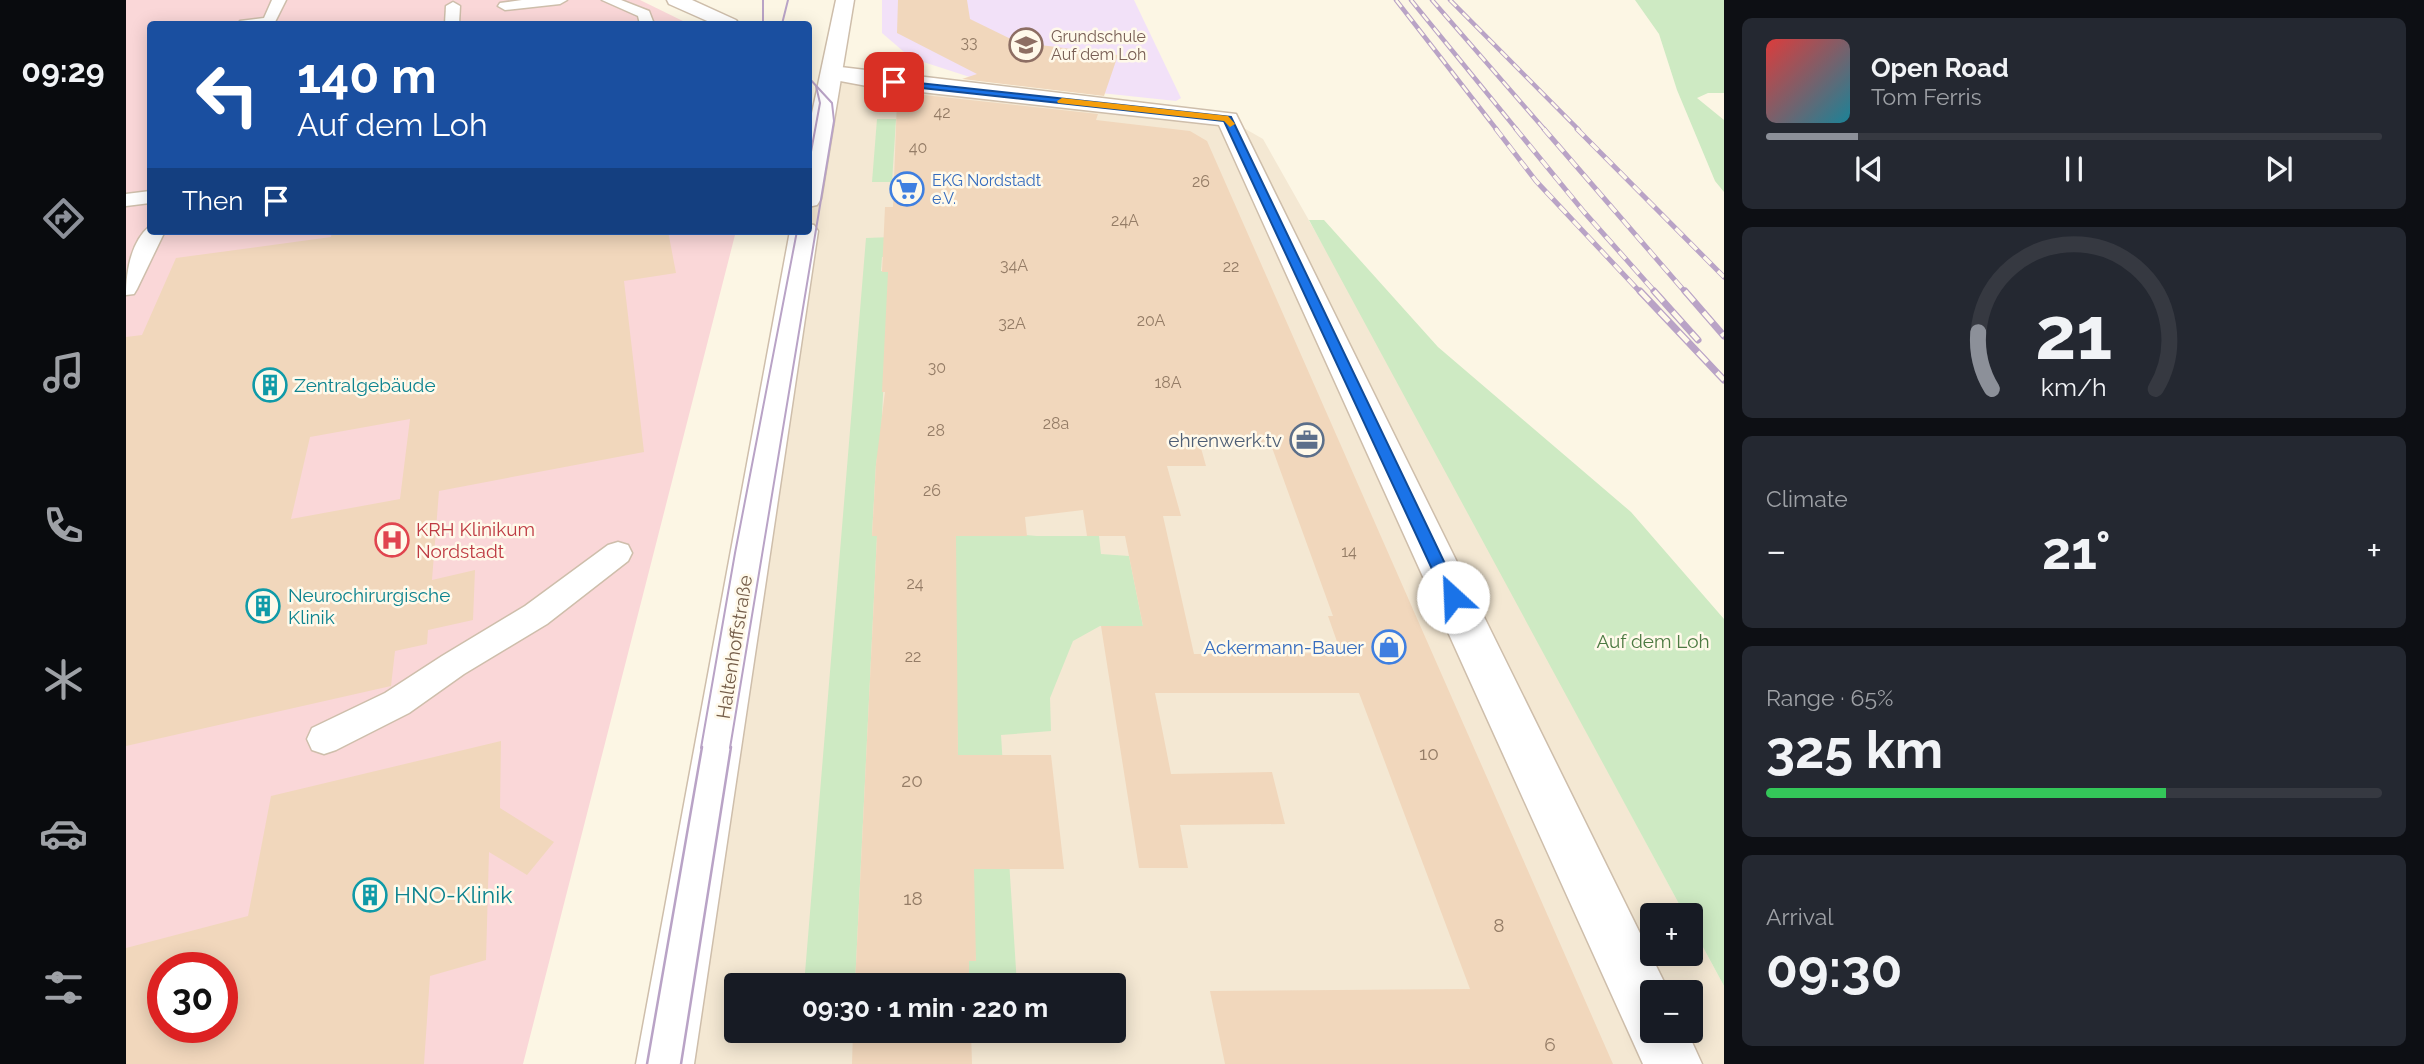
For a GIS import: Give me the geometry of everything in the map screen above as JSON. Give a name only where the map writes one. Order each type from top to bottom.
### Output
[{"type":"street","points":[[676,0],[722,21]]},
{"type":"street","points":[[812,178],[845,0]]},
{"type":"street","points":[[812,64],[832,73],[867,79],[1228,119],[1640,994]]},
{"type":"street","name":"Haltenhoffstraße","points":[[665,1064],[803,235]]},
{"type":"street","points":[[1663,1043],[1673,1064]]},
{"type":"lane","points":[[269,21],[279,0]]},
{"type":"lane","points":[[505,6],[560,0]]},
{"type":"lane","points":[[609,0],[644,14],[646,21]]},
{"type":"lane","points":[[452,21],[453,5]]},
{"type":"lane","points":[[126,201],[147,198]]},
{"type":"lane","points":[[126,289],[135,254],[152,235]]},
{"type":"lane","points":[[324,739],[397,703],[453,665],[536,615],[618,553]]},
{"type":"shaded area","name":"KRH Klinikum Nordstadt","points":[[126,0],[640,0],[683,21],[147,21],[147,235],[735,235],[523,1064],[126,1064]]},
{"type":"shaded area","name":"Grundschule Auf dem Loh","points":[[882,0],[1134,0],[1181,98],[1176,101],[979,80],[911,58],[882,33]]},
{"type":"shaded area","points":[[832,73],[1228,119],[1263,139],[1368,325],[1679,903],[1640,903],[1640,966],[1703,966],[1703,947],[1724,986],[1724,1064],[665,1064],[807,235],[812,235],[812,183]]},
{"type":"green space","points":[[1635,0],[1724,0],[1724,93],[1708,93],[1697,98],[1724,120],[1724,192],[1715,181],[1677,90],[1659,34]]},
{"type":"green space","points":[[877,119],[896,119],[892,182],[872,182]]},
{"type":"green space","name":"Auf dem Loh","points":[[1309,220],[1324,220],[1438,347],[1631,512],[1724,619],[1724,986],[1703,947],[1703,903],[1679,903]]},
{"type":"green space","points":[[892,237],[890,257],[882,257],[881,271],[889,272],[880,457],[877,458],[876,464],[872,535],[877,536],[856,973],[805,973],[866,238]]},
{"type":"green space","points":[[952,529],[1037,536],[1099,536],[1101,554],[1129,556],[1143,626],[1100,626],[1073,641],[1050,698],[1051,731],[1001,735],[1016,973],[969,973],[969,961],[976,961],[960,835]]},
{"type":"building","points":[[898,0],[967,0],[970,19],[1017,42],[1118,55],[1104,96],[962,79],[977,74],[897,33]]},
{"type":"building","points":[[915,94],[1098,114],[1096,120],[1190,131],[1207,141],[1613,1064],[1225,1064],[1210,991],[1470,989],[1359,693],[1155,693],[1171,774],[1272,772],[1285,824],[1180,825],[1188,868],[1139,868],[1101,626],[1143,626],[1125,536],[1087,536],[1083,510],[1025,517],[1027,536],[956,536],[958,755],[1051,755],[1064,869],[974,869],[976,961],[969,961],[969,973],[856,973],[877,536],[872,536],[876,464],[885,392],[882,392],[888,272],[882,272],[885,207],[893,207],[897,100]],"holes":[[[1199,441],[1270,442],[1333,616],[1328,616],[1341,653],[1194,654],[1163,516],[1181,516],[1167,466],[1206,466]]]},
{"type":"building","points":[[331,235],[669,235],[676,273],[624,281],[644,452],[439,491],[432,580],[475,570],[473,620],[428,630],[427,644],[395,651],[391,686],[126,746],[126,337],[142,335],[176,258]],"holes":[[[410,419],[400,499],[291,519],[310,437]]]},
{"type":"building","name":"HNO-Klinik","points":[[501,741],[500,808],[554,842],[527,875],[489,852],[486,960],[430,976],[424,1064],[126,1064],[126,948],[248,916],[271,796]]},
{"type":"building","points":[[853,1043],[971,1043],[972,1064],[852,1064]]},
{"type":"tram line","points":[[763,0],[763,21]]},
{"type":"tram line","points":[[783,21],[788,0]]},
{"type":"tram line","points":[[730,748],[834,121],[832,103],[812,81]]},
{"type":"tram line","points":[[812,146],[820,103],[816,86]]},
{"type":"tram line","points":[[701,748],[735,553],[796,235]]},
{"type":"tram line","points":[[647,1064],[702,747]]},
{"type":"tram line","points":[[681,1064],[731,747]]},
{"type":"railway","points":[[1396,0],[1497,130]]},
{"type":"railway","points":[[1411,0],[1517,130]]},
{"type":"railway","points":[[1432,0],[1545,130]]},
{"type":"railway","points":[[1450,0],[1579,130]]},
{"type":"railway","points":[[1496,129],[1536,181],[1641,293]]},
{"type":"railway","points":[[1516,129],[1584,212],[1656,293]]},
{"type":"railway","points":[[1544,129],[1686,293]]},
{"type":"railway","points":[[1577,129],[1724,277]]},
{"type":"railway","points":[[1640,291],[1724,380]]},
{"type":"railway","points":[[1654,291],[1698,340]]},
{"type":"railway","points":[[1685,291],[1724,336]]},
{"type":"slow traffic","points":[[1062,101],[1228,119],[1230,124]]},
{"type":"place","name":"Grundschule Auf dem Loh","points":[[1026,45]]},
{"type":"place","name":"EKG Nordstadt e.V.","points":[[907,189]]},
{"type":"place","name":"Zentralgebäude","points":[[270,385]]},
{"type":"place","name":"ehrenwerk.tv","points":[[1307,440]]},
{"type":"place","name":"KRH Klinikum Nordstadt","points":[[392,540]]},
{"type":"place","name":"Neurochirurgische Klinik","points":[[263,606]]},
{"type":"place","name":"Ackermann-Bauer","points":[[1389,647]]},
{"type":"place","name":"HNO-Klinik","points":[[370,895]]},
{"type":"route","points":[[894,82],[1228,119],[1453,597]]}]
